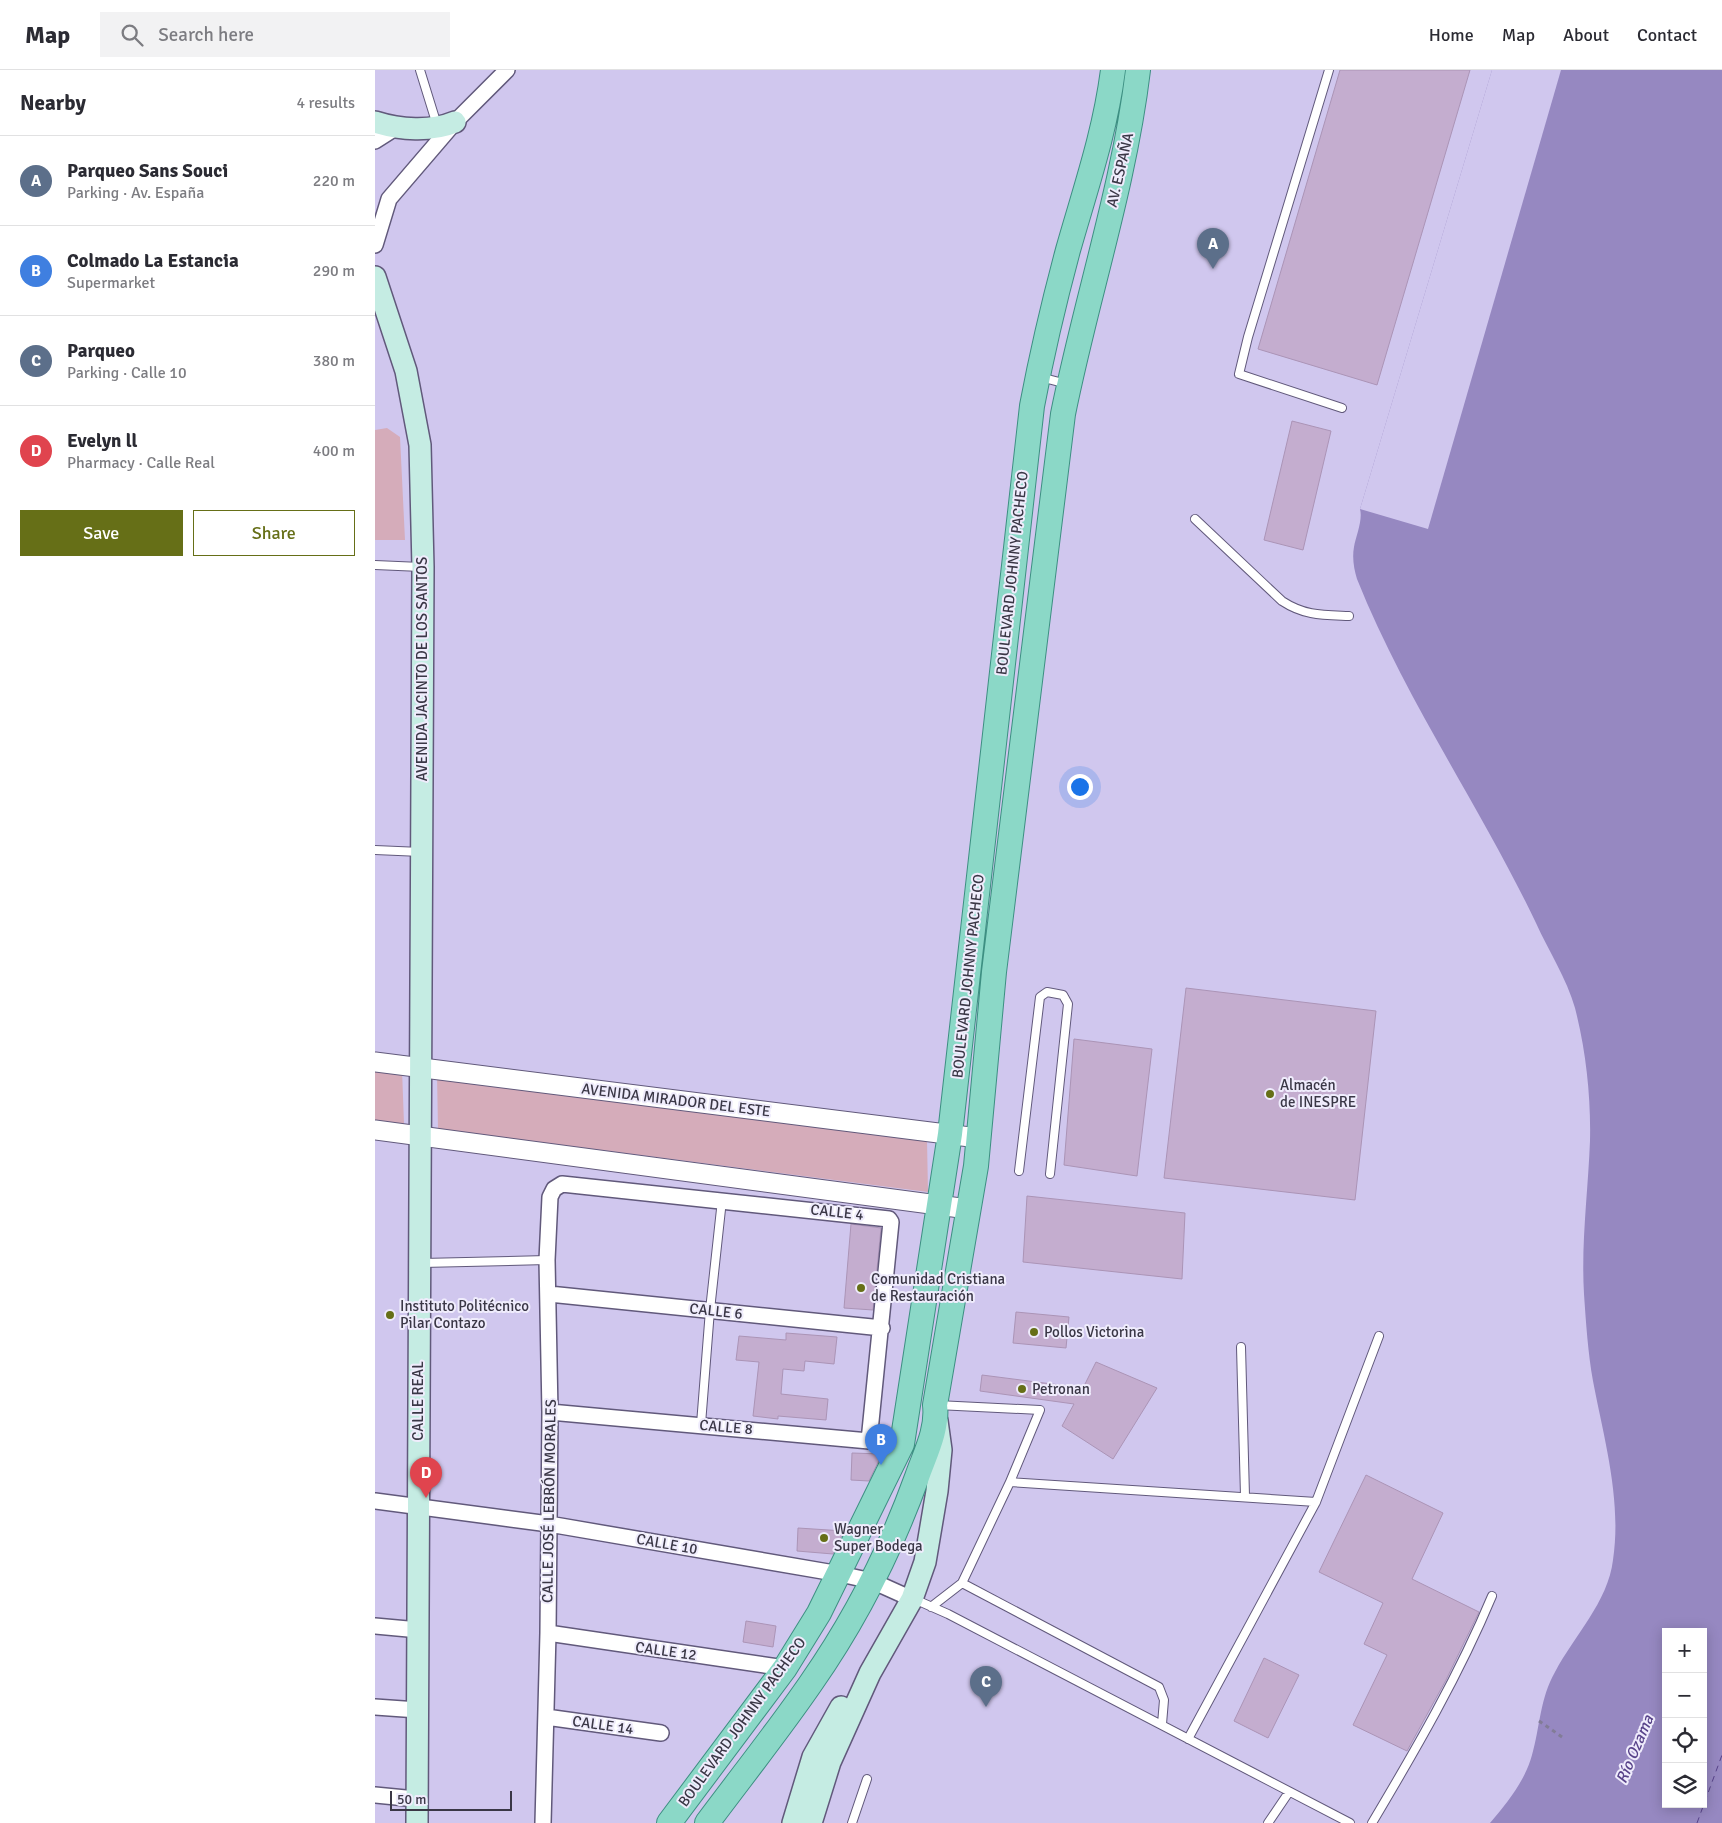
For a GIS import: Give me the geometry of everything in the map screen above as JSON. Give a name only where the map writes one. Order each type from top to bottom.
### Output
[{"type":"main road","name":"BOULEVARD JOHNNY PACHECO","points":[[669,1823],[785,1668],[840,1574],[902,1444],[950,1134],[1024,472],[1037,376],[1068,249],[1097,154],[1109,103],[1113,70]]},
{"type":"main road","name":"AV. ESPAÑA","points":[[1097,269],[1133,110],[1138,70]]},
{"type":"main road","points":[[375,122],[397,127],[447,126]]},
{"type":"main road","name":"BOULEVARD JOHNNY PACHECO","points":[[707,1823],[812,1682],[871,1581],[910,1496],[936,1413],[976,1166],[994,972],[1063,414],[1097,269]]},
{"type":"main road","name":"AVENIDA JACINTO DE LOS SANTOS","points":[[375,277],[406,371],[420,445],[423,567],[420,1068]]},
{"type":"main road","name":"CALLE REAL","points":[[417,1823],[420,1068]]},
{"type":"main road","points":[[793,1823],[813,1757],[849,1693],[870,1672],[921,1603],[941,1450],[936,1413]]},
{"type":"main road","points":[[811,1823],[829,1762],[870,1672]]},
{"type":"street","points":[[375,245],[389,199],[447,126],[507,70]]},
{"type":"street","points":[[375,141],[397,127]]},
{"type":"street","name":"AVENIDA MIRADOR DEL ESTE","points":[[375,1062],[978,1138]]},
{"type":"street","points":[[375,1130],[968,1209]]},
{"type":"street","name":"CALLE 4","points":[[562,1184],[889,1219],[891,1222],[882,1328],[869,1441]]},
{"type":"street","name":"CALLE JOSÉ LEBRÓN MORALES","points":[[543,1823],[548,1633],[550,1412],[547,1260],[550,1197],[554,1189],[562,1184]]},
{"type":"street","name":"CALLE 6","points":[[549,1294],[882,1328]]},
{"type":"street","name":"CALLE 8","points":[[550,1412],[701,1424],[902,1444]]},
{"type":"street","name":"CALLE 10","points":[[375,1501],[549,1524],[840,1574],[871,1581],[921,1603]]},
{"type":"street","points":[[375,1626],[419,1630]]},
{"type":"street","name":"CALLE 12","points":[[548,1633],[785,1668]]},
{"type":"street","points":[[375,1707],[418,1710]]},
{"type":"street","name":"CALLE 14","points":[[546,1718],[661,1733]]},
{"type":"street","points":[[375,1796],[417,1799]]},
{"type":"lane","points":[[420,70],[447,126]]},
{"type":"lane","points":[[1329,70],[1239,374],[1342,408]]},
{"type":"lane","points":[[1037,376],[1069,385]]},
{"type":"lane","points":[[1195,518],[1282,601],[1297,611],[1312,614],[1349,616]]},
{"type":"lane","points":[[375,565],[423,567]]},
{"type":"lane","points":[[375,850],[421,852]]},
{"type":"lane","points":[[1019,1171],[1040,998],[1047,992],[1063,995],[1068,1004],[1049,1174]]},
{"type":"lane","points":[[701,1424],[710,1310],[723,1200]]},
{"type":"lane","points":[[418,1263],[547,1260]]},
{"type":"lane","points":[[1188,1739],[1316,1502],[1379,1336]]},
{"type":"lane","points":[[1241,1347],[1245,1496]]},
{"type":"lane","points":[[921,1603],[962,1583],[1010,1482],[1040,1410],[936,1413]]},
{"type":"lane","points":[[1010,1482],[1316,1502]]},
{"type":"lane","points":[[962,1583],[1159,1687],[1164,1700],[1162,1724]]},
{"type":"lane","points":[[1372,1823],[1442,1701],[1492,1596]]},
{"type":"lane","points":[[921,1603],[1162,1724],[1350,1823]]},
{"type":"lane","points":[[852,1823],[867,1779]]},
{"type":"lane","points":[[1268,1823],[1289,1792]]},
{"type":"path","points":[[1539,1721],[1565,1739]]},
{"type":"shaded area","points":[[387,428],[400,437],[405,540],[375,540],[375,430]]},
{"type":"shaded area","points":[[375,1067],[402,1069],[404,1124],[375,1120]]},
{"type":"shaded area","points":[[437,1074],[927,1140],[928,1192],[438,1129]]},
{"type":"water","name":"Río Ozama","points":[[1492,70],[1722,70],[1722,1823],[1490,1823],[1509,1800],[1525,1774],[1535,1744],[1543,1702],[1550,1682],[1605,1590],[1613,1560],[1615,1537],[1614,1492],[1591,1370],[1584,1294],[1584,1237],[1590,1141],[1587,1074],[1575,1008],[1562,975],[1491,837],[1397,667],[1357,579],[1353,555],[1361,513],[1360,509]]},
{"type":"pier","points":[[1492,70],[1561,70],[1428,529],[1360,509]]},
{"type":"building","points":[[1340,70],[1470,70],[1377,385],[1258,349]]},
{"type":"building","points":[[1292,421],[1331,431],[1303,550],[1264,540]]},
{"type":"building","name":"Almacén de INESPRE","points":[[1186,988],[1376,1011],[1355,1200],[1164,1178]]},
{"type":"building","points":[[1074,1039],[1152,1049],[1137,1176],[1064,1165]]},
{"type":"building","points":[[1027,1196],[1185,1213],[1182,1279],[1023,1262]]},
{"type":"building","points":[[851,1224],[881,1228],[873,1310],[844,1308]]},
{"type":"building","points":[[1016,1312],[1069,1317],[1066,1348],[1013,1343]]},
{"type":"building","points":[[786,1333],[837,1337],[834,1364],[805,1361],[804,1371],[783,1369],[781,1394],[828,1399],[826,1420],[778,1416],[778,1419],[753,1416],[759,1362],[736,1360],[739,1336],[786,1340]]},
{"type":"building","points":[[1096,1362],[1157,1388],[1113,1459],[1062,1426],[1074,1404],[980,1391],[982,1375],[1083,1388]]},
{"type":"building","points":[[852,1453],[882,1454],[869,1481],[851,1480]]},
{"type":"building","points":[[1366,1475],[1443,1513],[1412,1579],[1479,1612],[1446,1680],[1407,1751],[1353,1725],[1387,1655],[1364,1644],[1383,1603],[1319,1572]]},
{"type":"building","name":"Wagner Super Bodega","points":[[798,1528],[844,1531],[833,1554],[797,1551]]},
{"type":"building","points":[[746,1621],[776,1626],[773,1647],[743,1642]]},
{"type":"building","points":[[1264,1658],[1299,1675],[1268,1738],[1234,1721]]},
{"type":"ferry route","points":[[1697,1823],[1722,1755]]},
{"type":"place","name":"Parqueo Sans Souci","points":[[1213,269]]},
{"type":"place","name":"Almacén de INESPRE","points":[[1270,1094]]},
{"type":"place","name":"Comunidad Cristiana de Restauración","points":[[861,1288]]},
{"type":"place","name":"Instituto Politécnico Pilar Contazo","points":[[390,1315]]},
{"type":"place","name":"Pollos Victorina","points":[[1034,1332]]},
{"type":"place","name":"Petronan","points":[[1022,1389]]},
{"type":"place","name":"Colmado La Estancia","points":[[881,1465]]},
{"type":"place","name":"Evelyn ll","points":[[426,1498]]},
{"type":"place","name":"Wagner Super Bodega","points":[[824,1538]]},
{"type":"place","name":"Parqueo","points":[[986,1707]]}]
